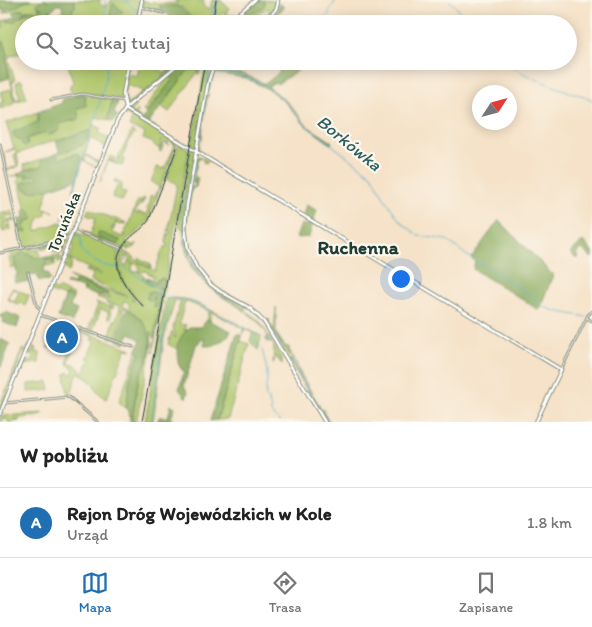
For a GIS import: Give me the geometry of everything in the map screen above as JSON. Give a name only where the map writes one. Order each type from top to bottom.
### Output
[{"type":"street","points":[[139,15],[142,0]]},
{"type":"street","points":[[237,15],[255,0]]},
{"type":"street","points":[[269,15],[276,8],[276,0]]},
{"type":"street","points":[[141,7],[164,13]]},
{"type":"street","points":[[127,70],[123,92],[126,109],[193,151],[561,370]]},
{"type":"street","name":"Toruńska","points":[[0,414],[115,125],[126,109],[172,70]]},
{"type":"street","points":[[212,70],[187,205],[186,242],[194,263],[203,276],[213,286],[246,306],[264,322],[325,422]]},
{"type":"street","points":[[51,100],[82,94],[124,101]]},
{"type":"street","points":[[0,144],[22,248]]},
{"type":"street","points":[[74,230],[123,249]]},
{"type":"street","points":[[0,253],[70,239]]},
{"type":"street","points":[[28,272],[37,306],[42,309]]},
{"type":"street","points":[[536,422],[592,311]]},
{"type":"street","points":[[40,314],[133,347]]},
{"type":"street","points":[[587,318],[592,320]]},
{"type":"street","points":[[5,403],[69,397],[98,422]]},
{"type":"green space","points":[[0,0],[32,0],[14,8],[0,9]]},
{"type":"green space","points":[[43,0],[74,0],[75,7],[72,9],[72,13],[77,15],[64,15],[61,5],[57,5],[48,13],[45,11],[39,12],[38,9],[42,8],[38,7],[37,3]]},
{"type":"green space","points":[[45,0],[37,3],[39,7],[43,8],[38,10],[39,12],[53,12],[53,15],[34,15],[35,12],[28,10],[25,13],[23,10],[17,10],[14,13],[13,11],[3,14],[3,12],[9,11],[0,10],[14,8],[24,2]]},
{"type":"green space","points":[[74,0],[102,0],[98,1],[103,6],[109,5],[111,0],[141,0],[138,15],[74,15],[72,9],[75,7]]},
{"type":"green space","points":[[143,0],[152,4],[153,1],[157,4],[178,3],[174,0],[199,0],[200,2],[204,0],[203,5],[210,9],[212,0],[215,0],[212,15],[190,15],[182,7],[178,6],[159,7],[162,12],[142,7]]},
{"type":"green space","points":[[217,0],[220,0],[229,8],[226,12],[229,15],[223,13],[214,15]]},
{"type":"green space","points":[[257,0],[264,0],[264,6],[252,15],[240,15]]},
{"type":"green space","points":[[264,0],[275,1],[273,10],[266,15],[264,15],[270,12],[267,8],[256,15],[252,15],[264,6]]},
{"type":"green space","points":[[113,3],[123,12],[117,15],[110,15]]},
{"type":"green space","points":[[280,3],[284,8],[273,15],[275,12]]},
{"type":"green space","points":[[159,6],[177,6],[188,15],[168,15]]},
{"type":"green space","points":[[63,9],[64,15],[58,15]]},
{"type":"green space","points":[[17,10],[23,10],[25,13],[26,10],[28,12],[29,10],[35,10],[34,15],[27,13],[15,15],[15,17],[14,13]]},
{"type":"green space","points":[[15,17],[7,21],[15,20],[15,55],[8,59],[15,80],[12,82],[16,100],[20,98],[16,83],[21,80],[27,98],[15,102],[6,58],[8,54],[4,42],[0,39],[0,25],[2,24],[2,28],[4,27],[3,24],[5,22],[0,22]]},
{"type":"green space","points":[[15,17],[15,21],[8,22],[7,20]]},
{"type":"green space","points":[[0,39],[4,42],[8,54],[6,58],[9,78],[0,81]]},
{"type":"green space","points":[[70,70],[127,70],[122,99],[84,93],[75,95],[70,90],[70,85],[73,82]]},
{"type":"green space","points":[[138,70],[160,70],[166,72],[170,70],[127,106],[125,97],[127,105],[143,91],[127,85],[124,92],[128,74],[137,76]]},
{"type":"green space","points":[[172,70],[175,70],[134,103],[136,106],[131,111],[134,114],[138,110],[136,116],[128,111],[127,108]]},
{"type":"green space","points":[[175,70],[188,70],[149,123],[142,119],[173,79],[169,76]]},
{"type":"green space","points":[[188,70],[200,71],[200,74],[197,73],[169,112],[161,106]]},
{"type":"green space","points":[[204,70],[210,70],[196,150],[191,149]]},
{"type":"green space","points":[[214,70],[244,74],[246,78],[214,73],[208,94],[209,83]]},
{"type":"green space","points":[[279,70],[298,70],[277,84],[275,82],[268,86],[288,103],[307,126],[332,142],[331,144],[305,125],[287,104],[270,90],[246,78],[246,75],[265,84],[281,71]]},
{"type":"green space","points":[[169,76],[173,79],[146,113],[143,111]]},
{"type":"green space","points":[[11,89],[14,104],[0,109],[0,103],[3,102],[0,92]]},
{"type":"green space","points":[[85,95],[112,100],[108,120],[96,117],[93,125],[101,128],[99,133],[109,137],[104,149],[105,146],[90,138],[85,154],[98,163],[85,155],[85,161],[97,168],[83,160],[74,191],[79,154],[59,159],[57,153],[83,145],[55,140],[17,154],[19,166],[6,171],[3,153],[14,148],[6,123],[38,112],[38,122],[16,137],[22,140],[25,147],[28,141],[26,139],[47,132],[49,135],[56,133],[58,124],[85,103]],"holes":[[[15,149],[17,153],[14,155],[17,166],[7,170],[3,153]]]},
{"type":"green space","points":[[85,95],[86,106],[77,108],[79,119],[59,124],[60,130],[49,135],[46,132],[26,139],[28,142],[26,147],[22,144],[21,140],[14,137],[13,132],[38,122],[38,112],[62,103],[62,99]]},
{"type":"green space","points":[[207,97],[204,114],[202,140],[202,125]]},
{"type":"green space","points":[[112,100],[118,101],[114,113],[118,116],[113,122],[108,120]]},
{"type":"green space","points":[[126,111],[177,143],[148,221],[125,242],[135,246],[137,243],[135,247],[127,250],[128,246],[125,249],[83,233],[83,231],[91,234],[96,218],[86,215],[89,209],[112,218],[112,220],[113,218],[125,222],[125,225],[122,223],[121,225],[117,224],[116,221],[114,229],[113,226],[111,228],[113,233],[122,237],[126,236],[126,234],[123,235],[138,200],[142,202],[143,198],[145,199],[141,206],[140,203],[135,213],[139,214],[138,212],[146,215],[151,195],[155,197],[159,187],[151,182],[157,167],[164,169],[175,146],[171,141],[175,143],[171,140],[167,143],[170,145],[164,143],[161,152],[159,151],[163,141],[161,140],[159,149],[151,142],[143,139],[145,133],[129,127],[132,118],[124,114],[118,122]]},
{"type":"green space","points":[[91,130],[83,144],[60,153],[56,141]]},
{"type":"green space","points":[[132,131],[135,134],[123,157],[125,159],[122,166],[108,161],[100,182],[108,160],[116,163],[118,159],[121,160],[118,158]]},
{"type":"green space","points":[[179,144],[189,149],[153,352],[160,303],[154,338],[151,331],[152,344],[136,422],[132,422],[139,379],[149,355],[151,343],[142,320],[127,309],[130,306],[126,301],[123,302],[123,306],[127,308],[122,309],[124,312],[115,338],[109,338],[114,320],[116,320],[120,308],[119,306],[114,304],[113,309],[108,306],[112,303],[106,304],[107,301],[97,297],[100,295],[111,299],[106,295],[108,293],[76,281],[74,286],[66,284],[67,282],[73,284],[75,280],[69,276],[99,288],[127,296],[90,281],[93,274],[85,271],[87,269],[101,275],[100,273],[70,260],[72,263],[69,272],[65,269],[68,261],[63,259],[62,262],[63,258],[68,259],[64,258],[65,254],[65,256],[70,258],[74,245],[69,243],[74,232],[101,241],[118,251],[117,258],[121,276],[127,288],[135,299],[131,299],[141,305],[127,286],[121,273],[119,258],[121,249],[127,257],[123,257],[122,263],[126,266],[129,260],[133,266],[133,272],[138,271],[145,277],[142,277],[144,279],[146,277],[152,279],[154,277],[145,271],[141,272],[138,270],[140,267],[133,264],[126,252],[134,257],[135,260],[138,261],[139,258],[150,264],[151,268],[138,262],[155,271],[162,250],[168,246],[166,242],[168,233],[170,234],[171,231],[168,231],[177,185],[166,179]]},
{"type":"green space","points":[[191,150],[195,155],[185,207],[184,224],[185,241],[190,256],[198,271],[210,285],[246,307],[246,309],[217,293],[246,311],[263,326],[267,333],[249,314],[218,294],[207,286],[201,279],[215,291],[202,279],[192,264],[191,268],[186,251],[183,229],[178,225]]},
{"type":"green space","points":[[57,153],[60,159],[78,153],[80,158],[83,158],[77,179],[49,189],[32,192],[23,188],[22,183],[39,178],[36,175],[25,178],[28,174],[21,176],[17,174],[42,166],[42,159]]},
{"type":"green space","points":[[110,156],[116,158],[114,162],[109,159]]},
{"type":"green space","points":[[198,156],[209,161],[205,163],[203,162],[204,159],[198,158],[194,176],[198,178],[196,187],[192,189],[188,213],[191,186],[195,187],[195,178],[194,184],[192,183]]},
{"type":"green space","points":[[41,159],[43,166],[25,170],[24,165]]},
{"type":"green space","points":[[27,173],[25,178],[36,175],[39,179],[22,183],[23,187],[30,192],[49,189],[43,208],[48,209],[54,212],[49,210],[45,212],[46,215],[40,218],[35,230],[37,231],[60,222],[68,227],[70,231],[73,227],[69,237],[25,247],[22,245],[19,232],[27,232],[23,227],[26,224],[25,222],[32,219],[32,217],[25,207],[20,185],[17,181],[19,180],[18,175]]},
{"type":"green space","points":[[115,179],[122,184],[120,190],[126,193],[122,201],[112,197],[119,182],[114,182]]},
{"type":"green space","points":[[306,205],[317,210],[309,237],[296,238],[301,224],[307,226],[310,219],[303,215]]},
{"type":"green space","points":[[25,207],[29,210],[33,219],[25,222],[26,224],[23,227],[27,232],[19,232],[17,220],[24,218]]},
{"type":"green space","points":[[12,211],[15,217],[8,215],[6,218],[9,220],[15,219],[16,221],[4,223],[5,227],[10,224],[11,229],[3,232],[2,228],[0,228],[0,221],[2,219],[0,219],[0,214]]},
{"type":"green space","points":[[188,214],[187,234],[189,245],[204,275],[220,290],[250,305],[247,305],[219,290],[211,284],[204,276],[197,266],[188,245],[186,234],[186,223]]},
{"type":"green space","points":[[499,220],[553,275],[539,310],[473,269],[475,261],[471,258]]},
{"type":"green space","points":[[98,232],[120,240],[118,246],[98,237]]},
{"type":"green space","points":[[68,240],[62,254],[63,246],[60,245],[57,248],[54,245],[53,247],[41,245]]},
{"type":"green space","points":[[583,241],[592,252],[592,258],[582,249],[576,254],[578,257],[576,259],[570,253]]},
{"type":"green space","points":[[39,245],[31,248],[31,250],[39,249],[40,258],[59,255],[61,257],[59,264],[59,261],[55,259],[55,265],[45,266],[48,259],[50,260],[51,258],[37,259],[29,253],[14,258],[16,267],[11,268],[9,258],[13,257],[12,252],[9,252]]},
{"type":"green space","points":[[41,245],[57,245],[57,247],[60,245],[64,249],[60,253],[51,250],[47,246],[46,249],[42,249]]},
{"type":"green space","points":[[22,253],[40,258],[54,258],[54,262],[51,263],[48,259],[44,269],[44,273],[48,273],[50,280],[39,281],[37,274],[28,275],[30,282],[14,282],[17,274],[14,259]]},
{"type":"green space","points":[[148,278],[155,283],[158,279],[163,278],[165,281],[160,291],[145,282]]},
{"type":"green space","points":[[76,281],[108,294],[99,294],[97,296],[83,291],[82,289],[86,289],[73,285]]},
{"type":"green space","points":[[12,288],[29,295],[25,306],[21,302],[19,305],[7,299]],"holes":[[[12,290],[19,291],[15,301],[8,299]]]},
{"type":"green space","points":[[52,288],[57,290],[58,288],[74,296],[73,298],[66,295],[65,297],[50,292]]},
{"type":"green space","points":[[148,292],[160,294],[161,297],[156,308],[153,306],[154,296],[151,301],[146,298]]},
{"type":"green space","points":[[66,295],[73,298],[70,307],[77,310],[72,322],[58,317]]},
{"type":"green space","points":[[166,299],[185,299],[201,305],[261,336],[258,350],[250,341],[253,333],[244,329],[241,341],[249,344],[228,419],[217,420],[244,328],[211,312],[210,321],[207,321],[209,311],[185,301],[179,324],[186,325],[184,330],[187,329],[177,344],[179,350],[168,344],[172,331],[175,338],[176,336],[173,328],[181,300],[175,300],[164,338],[153,422],[145,422]]},
{"type":"green space","points":[[96,302],[110,308],[111,318],[108,319],[108,312],[101,309],[92,332],[88,330],[98,305]]},
{"type":"green space","points":[[251,306],[265,320],[266,319],[270,320],[269,323],[269,320],[266,321],[290,354],[289,357],[287,357],[267,324]]},
{"type":"green space","points":[[276,307],[276,333],[269,323],[274,330]]},
{"type":"green space","points":[[127,309],[146,326],[151,344],[148,357],[140,375],[132,422],[130,421],[129,411],[126,408],[130,379],[140,353],[137,350],[141,340],[129,333],[125,343],[116,340]]},
{"type":"green space","points":[[6,312],[20,318],[17,328],[2,322],[1,314]]},
{"type":"green space","points":[[207,320],[231,331],[223,340],[211,346],[204,345],[204,338],[196,345],[184,386],[188,393],[186,398],[179,389],[184,372],[178,361],[177,344],[189,327],[201,327]]},
{"type":"green space","points":[[77,329],[131,350],[126,349],[105,399],[94,387],[95,385],[78,372],[71,394],[68,395],[65,374],[69,372],[72,375],[74,369],[67,364],[69,354],[59,348],[61,349],[62,346],[72,352],[68,362],[76,365],[84,374],[90,357],[87,358],[94,342],[91,340],[93,336],[77,333]]},
{"type":"green space","points":[[237,334],[242,336],[217,420],[210,421]]},
{"type":"green space","points":[[268,335],[274,345],[266,341]]},
{"type":"green space","points":[[0,339],[10,344],[1,367],[0,367]]},
{"type":"green space","points":[[53,343],[53,345],[59,348],[47,348],[50,346],[54,347],[51,345]]},
{"type":"green space","points":[[29,345],[29,353],[32,353],[34,348],[31,346],[36,348],[34,351],[40,353],[39,363],[22,365],[21,369],[22,362],[27,364],[27,361],[35,360],[27,352],[25,355]]},
{"type":"green space","points":[[274,345],[282,360],[282,365],[276,356],[273,364]]},
{"type":"green space","points":[[24,349],[0,412],[0,405]]},
{"type":"green space","points":[[137,350],[140,352],[130,379],[126,408],[119,402]]},
{"type":"green space","points":[[291,358],[296,370],[328,422],[326,422],[289,360]]},
{"type":"green space","points":[[49,382],[50,390],[28,392],[28,384]]},
{"type":"green space","points":[[171,405],[175,407],[171,422],[157,422],[159,417],[168,417]]},
{"type":"green space","points":[[43,413],[38,416],[33,417],[32,414],[28,417],[20,418],[18,422],[16,421],[18,418],[15,419],[15,422],[8,422],[4,418],[0,422],[0,416]]},
{"type":"waterway","points":[[105,0],[106,15]]},
{"type":"waterway","name":"Borkówka","points":[[124,0],[138,12]]},
{"type":"waterway","points":[[212,15],[215,0]]},
{"type":"waterway","points":[[216,15],[218,0]]},
{"type":"waterway","points":[[329,12],[336,0]]},
{"type":"waterway","points":[[449,0],[463,15]]},
{"type":"waterway","points":[[138,11],[141,1]]},
{"type":"waterway","points":[[266,15],[274,7],[275,2]]},
{"type":"waterway","points":[[271,15],[275,13],[279,4]]},
{"type":"waterway","name":"Borkówka","points":[[141,13],[142,8]]},
{"type":"waterway","points":[[101,96],[106,70]]},
{"type":"waterway","points":[[208,94],[214,70]]},
{"type":"waterway","points":[[518,70],[528,76],[592,100]]},
{"type":"waterway","points":[[207,83],[209,71]]},
{"type":"waterway","name":"Borkówka","points":[[213,71],[240,75],[266,86],[288,104],[305,125],[372,175],[400,221],[419,236],[447,240],[466,255],[532,297]]},
{"type":"waterway","points":[[73,191],[101,98]]},
{"type":"waterway","points":[[204,116],[207,98]]},
{"type":"waterway","points":[[201,137],[203,120]]},
{"type":"waterway","points":[[192,182],[197,158]]},
{"type":"waterway","points":[[187,250],[184,219],[192,168]]},
{"type":"waterway","points":[[189,200],[192,187]]},
{"type":"waterway","points":[[62,220],[64,214]]},
{"type":"waterway","points":[[61,223],[68,227],[70,234]]},
{"type":"waterway","points":[[75,236],[81,236],[82,250],[90,258],[104,265],[117,267]]},
{"type":"waterway","points":[[188,254],[206,282],[218,292],[233,300]]},
{"type":"waterway","points":[[118,267],[124,267],[157,289],[163,297]]},
{"type":"waterway","points":[[232,297],[247,304]]},
{"type":"waterway","points":[[166,298],[184,300]]},
{"type":"waterway","points":[[151,422],[170,299]]},
{"type":"waterway","name":"Borkówka","points":[[534,299],[544,307],[586,317]]},
{"type":"waterway","points":[[186,300],[244,328]]},
{"type":"waterway","points":[[250,307],[267,324],[287,356]]},
{"type":"waterway","points":[[245,328],[256,334],[255,341],[261,348]]},
{"type":"waterway","points":[[265,338],[272,341]]},
{"type":"waterway","points":[[262,350],[266,365]]},
{"type":"waterway","points":[[290,360],[327,422]]},
{"type":"waterway","points":[[266,366],[266,397]]},
{"type":"waterway","points":[[267,398],[271,413],[280,422]]},
{"type":"railway","points":[[214,15],[216,0]]},
{"type":"railway","points":[[142,422],[203,70]]},
{"type":"railway","points":[[143,306],[124,283],[118,266],[118,257],[129,239],[149,220],[177,148]]},
{"type":"place","name":"Rejon Dróg Wojewódzkich w Kole","points":[[62,337]]},
{"type":"district","name":"Ruchenna","points":[[358,247]]}]
